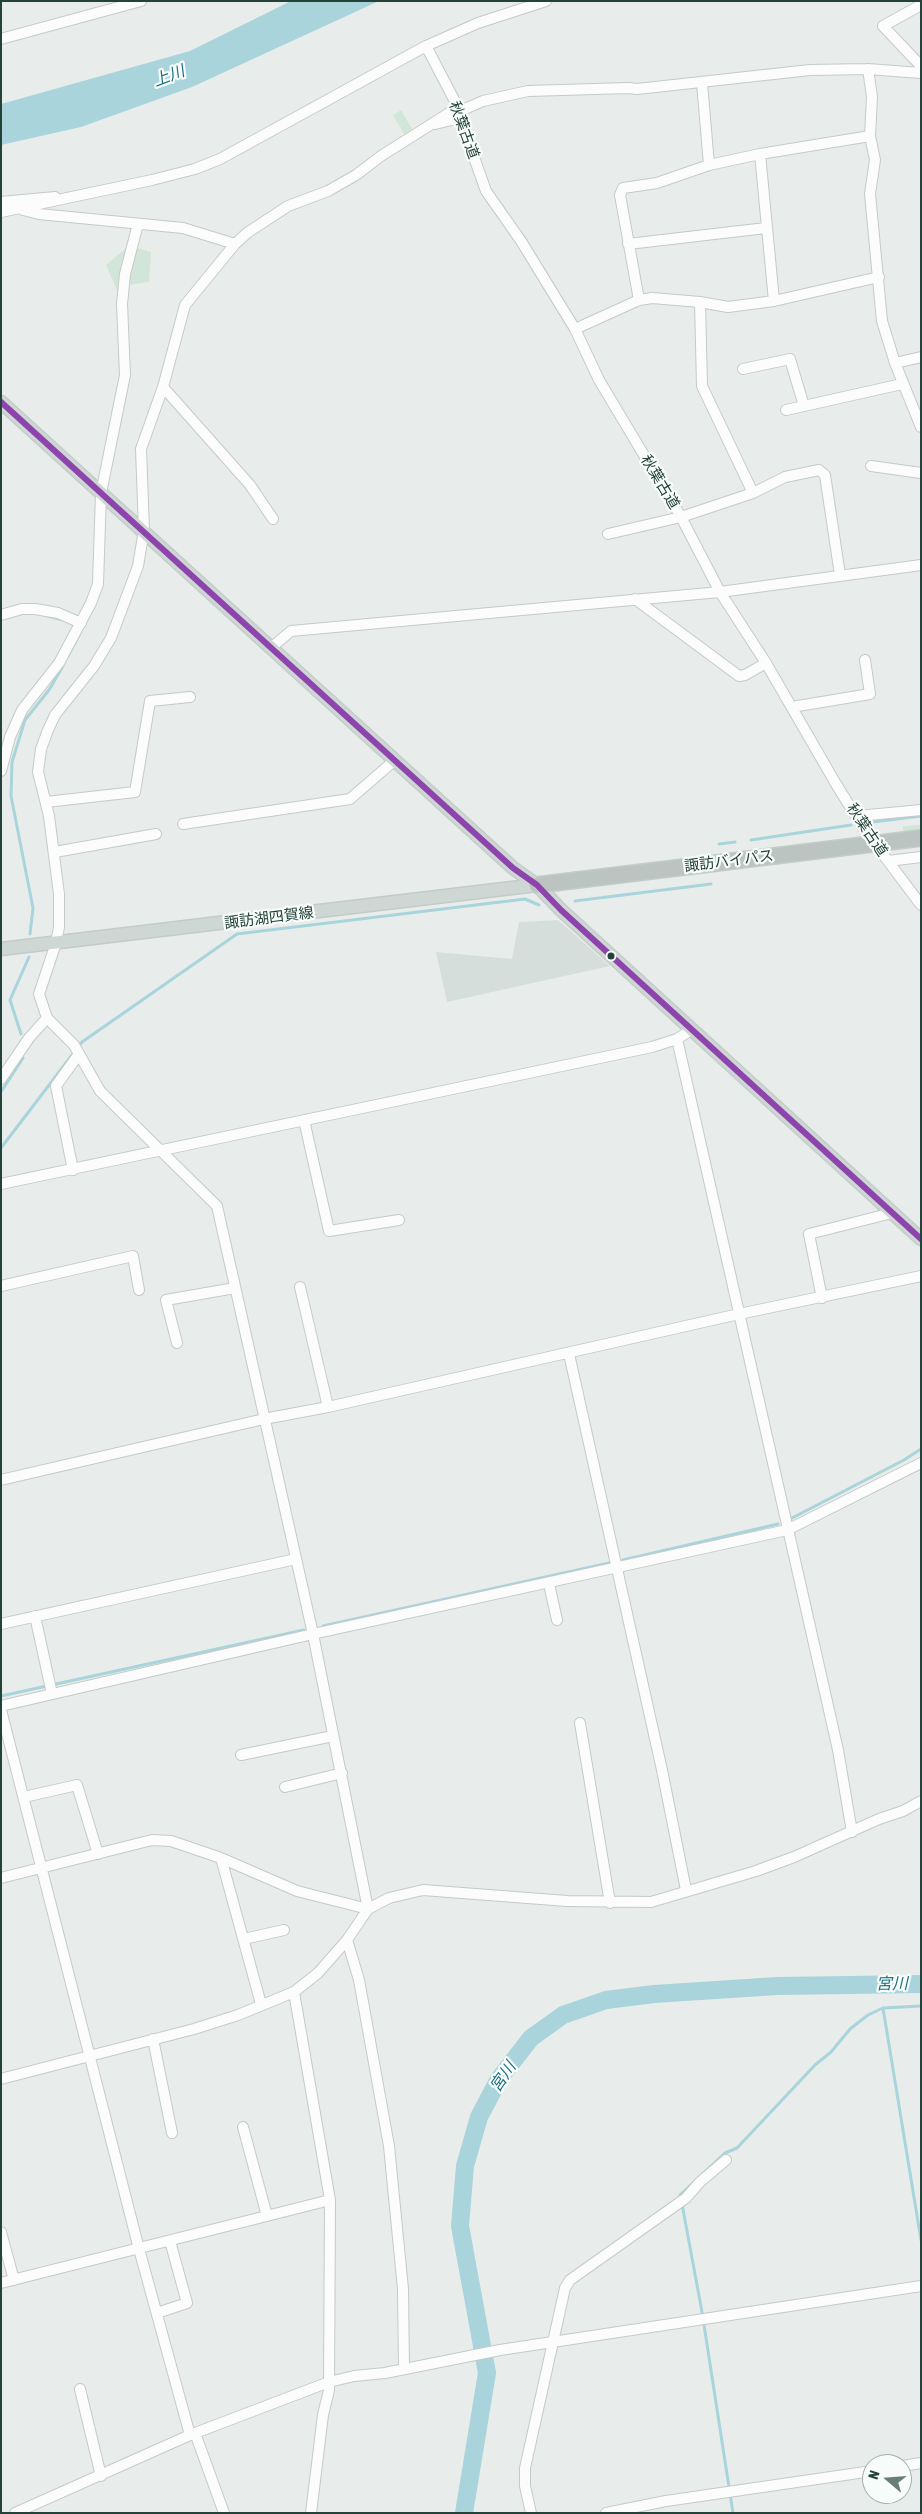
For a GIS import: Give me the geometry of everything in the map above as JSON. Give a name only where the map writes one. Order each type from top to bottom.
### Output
[{"type":"highway","name":"諏訪バイパス","points":[[537,885],[875,842],[921,838]]},
{"type":"main road","points":[[1,402],[144,530],[513,868],[537,885],[560,910],[921,1239]]},
{"type":"main road","name":"諏訪湖四賀線","points":[[1,950],[537,885]]},
{"type":"street","points":[[1,39],[141,1]]},
{"type":"street","points":[[1,212],[195,169],[220,159],[426,46],[497,17],[546,1]]},
{"type":"street","points":[[921,5],[883,26],[921,66]]},
{"type":"street","name":"秋葉古道","points":[[426,46],[459,112],[486,191],[521,241],[575,329],[599,380],[682,517],[720,592],[766,663],[836,784],[888,861],[921,905]]},
{"type":"street","points":[[368,1909],[313,1634],[217,1206],[100,1091],[77,1050],[47,1018],[40,994],[59,927],[59,894],[55,852],[46,802],[38,772],[41,749],[55,715],[94,666],[111,638],[138,566],[144,530],[141,449],[163,387],[186,304],[235,244],[247,233],[288,206],[328,190],[356,175],[381,156],[432,124],[483,101],[528,91],[637,89],[810,70],[868,69],[921,73]]},
{"type":"street","points":[[868,69],[872,109],[870,136],[875,160],[870,194],[882,321],[902,384],[921,427]]},
{"type":"street","points":[[702,83],[710,165]]},
{"type":"street","points":[[639,300],[620,195],[623,188],[657,183],[710,165],[760,154],[870,136]]},
{"type":"street","points":[[760,154],[774,301]]},
{"type":"street","points":[[1,202],[51,196],[62,199]]},
{"type":"street","points":[[20,209],[39,214],[183,228],[235,244]]},
{"type":"street","points":[[1,770],[10,737],[22,710],[60,663],[91,603],[99,576],[101,493],[125,374],[122,304],[125,274],[138,224]]},
{"type":"street","points":[[628,244],[766,228]]},
{"type":"street","points":[[575,329],[639,300],[652,298],[700,302],[728,308],[774,301],[879,278]]},
{"type":"street","points":[[700,302],[702,386],[753,493]]},
{"type":"street","points":[[895,363],[921,358]]},
{"type":"street","points":[[743,369],[790,359],[804,406]]},
{"type":"street","points":[[786,410],[902,384]]},
{"type":"street","points":[[163,387],[250,485],[273,519]]},
{"type":"street","points":[[871,466],[921,473]]},
{"type":"street","points":[[608,534],[682,517],[753,493],[785,478],[819,470],[825,475],[840,575]]},
{"type":"street","points":[[272,647],[291,631],[720,592],[921,565]]},
{"type":"street","points":[[635,599],[739,676],[745,675],[766,663]]},
{"type":"street","points":[[1,615],[22,609],[35,609],[58,613],[81,623]]},
{"type":"street","points":[[792,707],[870,694],[865,660]]},
{"type":"street","points":[[46,802],[135,792],[150,701],[190,697]]},
{"type":"street","points":[[183,824],[350,799],[395,760]]},
{"type":"street","points":[[858,816],[921,810]]},
{"type":"street","points":[[55,852],[156,834]]},
{"type":"street","points":[[888,861],[921,857]]},
{"type":"street","points":[[1,1079],[29,1038],[47,1018]]},
{"type":"street","points":[[1,1184],[162,1152],[304,1120],[652,1047],[677,1039],[691,1030]]},
{"type":"street","points":[[677,1039],[838,1750],[852,1832]]},
{"type":"street","points":[[73,1170],[56,1086],[77,1050]]},
{"type":"street","points":[[304,1120],[329,1231],[399,1220]]},
{"type":"street","points":[[822,1298],[809,1234],[892,1213]]},
{"type":"street","points":[[1,1286],[133,1256],[139,1290]]},
{"type":"street","points":[[1,1480],[264,1419],[328,1407],[739,1314],[921,1276]]},
{"type":"street","points":[[300,1287],[328,1407]]},
{"type":"street","points":[[177,1343],[166,1300],[235,1288]]},
{"type":"street","points":[[569,1354],[686,1890]]},
{"type":"street","points":[[1,1706],[313,1634],[617,1569],[787,1530],[921,1463]]},
{"type":"street","points":[[1,1624],[296,1559]]},
{"type":"street","points":[[548,1584],[556,1620]]},
{"type":"street","points":[[35,1616],[52,1694]]},
{"type":"street","points":[[1,1710],[139,2249],[192,2434],[224,2513]]},
{"type":"street","points":[[580,1722],[610,1903]]},
{"type":"street","points":[[242,1755],[333,1736]]},
{"type":"street","points":[[285,1787],[342,1773]]},
{"type":"street","points":[[24,1797],[77,1785],[98,1854]]},
{"type":"street","points":[[1,2079],[90,2057],[238,2015],[294,1992],[318,1973],[347,1940],[368,1909],[389,1898],[423,1890],[525,1899],[610,1903],[651,1902],[686,1890],[756,1871],[903,1811],[921,1801]]},
{"type":"street","points":[[1,1878],[152,1840],[171,1841],[221,1858],[297,1891],[368,1909]]},
{"type":"street","points":[[221,1858],[261,2004]]},
{"type":"street","points":[[244,1939],[284,1930]]},
{"type":"street","points":[[347,1940],[359,1980],[389,2146],[403,2289],[404,2369]]},
{"type":"street","points":[[294,1992],[330,2200],[329,2382],[311,2513]]},
{"type":"street","points":[[153,2039],[172,2133]]},
{"type":"street","points":[[243,2127],[267,2216]]},
{"type":"street","points":[[531,2513],[525,2486],[525,2468],[565,2288],[570,2280],[686,2198],[700,2182],[726,2160]]},
{"type":"street","points":[[1,2283],[330,2200]]},
{"type":"street","points":[[1,2232],[14,2280]]},
{"type":"street","points":[[157,2313],[187,2303],[170,2241]]},
{"type":"street","points":[[16,2513],[192,2434],[329,2382],[500,2350],[921,2286]]},
{"type":"street","points":[[80,2389],[100,2476]]},
{"type":"street","points":[[606,2513],[666,2501],[862,2472]]},
{"type":"shaded area","points":[[558,920],[610,966],[447,1002],[436,952],[512,959],[519,922]]},
{"type":"green space","points":[[401,110],[412,129],[404,134],[393,115]]},
{"type":"green space","points":[[129,246],[119,295],[106,265]]},
{"type":"green space","points":[[137,248],[151,252],[149,282],[128,285]]},
{"type":"green space","points":[[921,825],[921,830],[903,832],[903,826]]},
{"type":"water","name":"上川","points":[[291,1],[379,1],[192,87],[81,127],[1,145],[1,104],[190,51]]},
{"type":"waterway","points":[[48,616],[63,620]]},
{"type":"waterway","points":[[68,656],[79,635]]},
{"type":"waterway","points":[[30,934],[33,908],[11,796],[12,762],[25,720],[49,690],[63,666]]},
{"type":"waterway","points":[[873,822],[921,816]]},
{"type":"waterway","points":[[751,840],[851,825]]},
{"type":"waterway","points":[[719,844],[735,842]]},
{"type":"waterway","points":[[575,901],[711,884]]},
{"type":"waterway","points":[[1,1148],[82,1042],[237,934],[525,899],[539,905]]},
{"type":"waterway","points":[[21,1034],[10,1000],[29,957]]},
{"type":"waterway","points":[[1,1092],[23,1058]]},
{"type":"waterway","points":[[792,1518],[904,1460],[921,1449]]},
{"type":"waterway","points":[[623,1560],[778,1524]]},
{"type":"waterway","points":[[323,1626],[609,1563]]},
{"type":"waterway","points":[[1,1696],[304,1630]]},
{"type":"waterway","name":"宮川","points":[[464,2513],[487,2373],[460,2226],[465,2166],[479,2117],[499,2079],[531,2038],[563,2015],[606,2000],[654,1994],[777,1986],[921,1984]]},
{"type":"waterway","points":[[681,2198],[680,2195],[725,2153],[737,2148],[815,2065],[831,2052],[850,2029],[868,2015],[883,2008],[921,2006]]},
{"type":"waterway","points":[[883,2008],[921,2240]]},
{"type":"waterway","points":[[682,2204],[702,2312],[733,2513]]},
{"type":"transit line","points":[[1,402],[513,868],[537,885],[561,910],[921,1239]]}]
